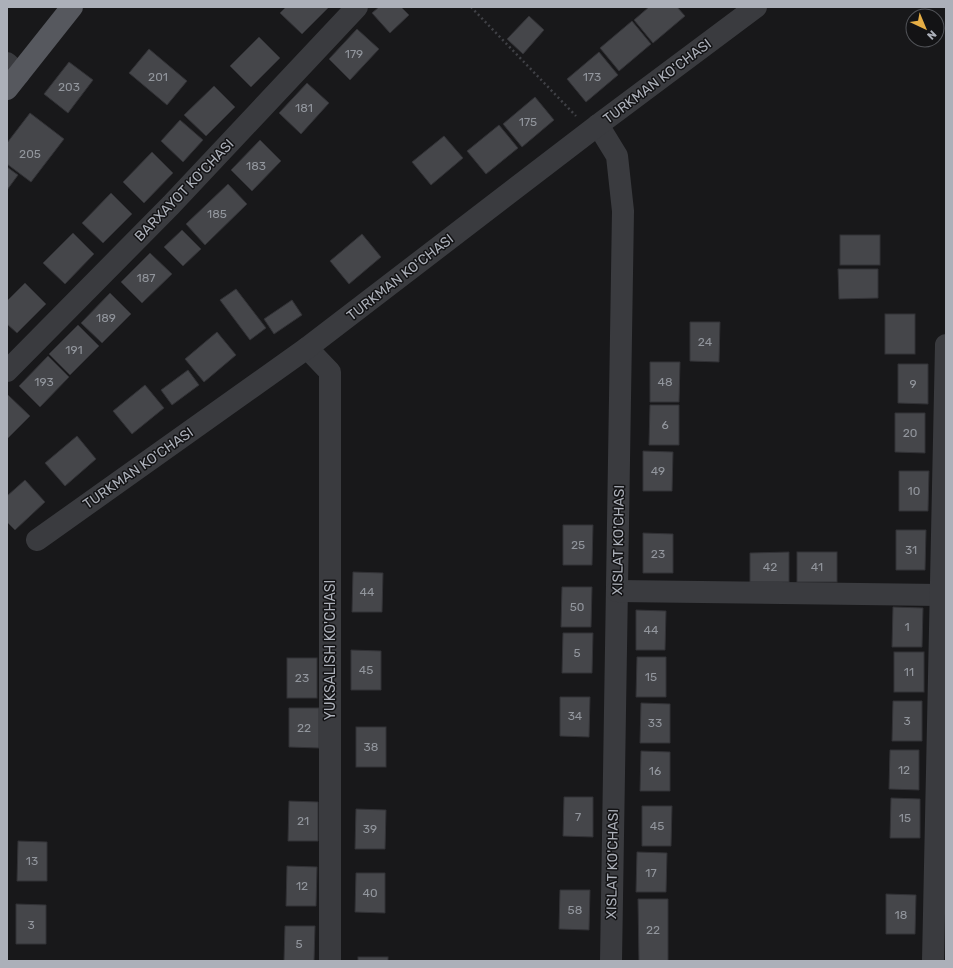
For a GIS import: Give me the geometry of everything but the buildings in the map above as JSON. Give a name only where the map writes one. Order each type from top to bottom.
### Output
[{"type":"main road","points":[[11,75],[72,7]]},
{"type":"street","name":"BARXAYOT KO'CHASI","points":[[7,371],[171,205],[357,7]]},
{"type":"street","name":"TURKMAN KO'CHASI","points":[[37,540],[307,348],[594,128],[756,7]]},
{"type":"street","name":"XISLAT KO'CHASI","points":[[594,128],[617,156],[623,211],[610,961]]},
{"type":"street","points":[[933,961],[946,345]]},
{"type":"street","name":"YUKSALISH KO'CHASI","points":[[307,348],[330,372],[330,961]]},
{"type":"street","points":[[617,591],[940,595]]},
{"type":"path","points":[[471,7],[594,128]]}]
